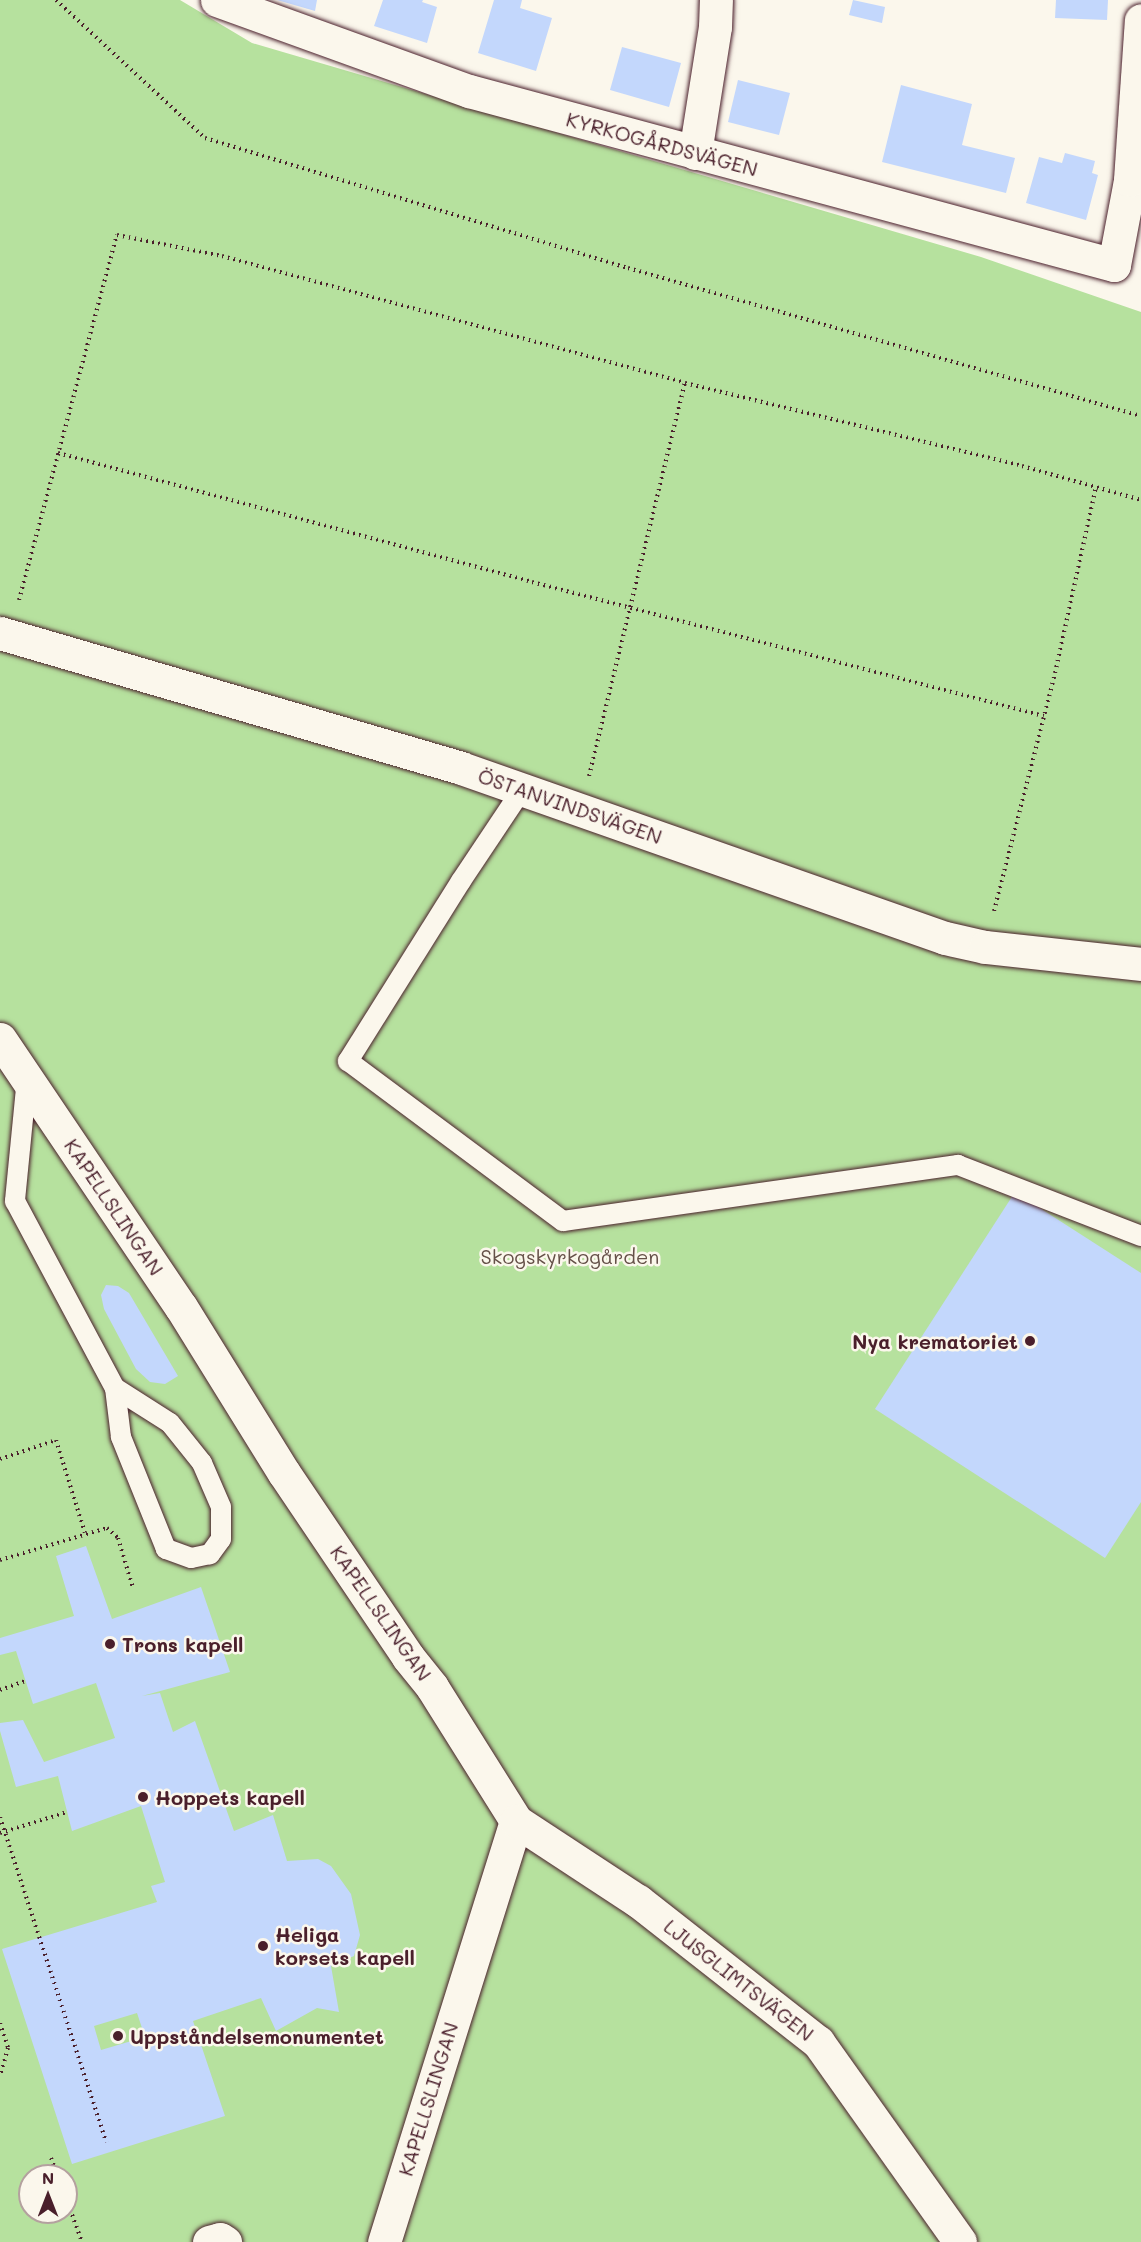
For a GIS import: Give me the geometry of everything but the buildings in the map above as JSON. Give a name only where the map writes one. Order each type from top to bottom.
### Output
[{"type":"street","name":"KYRKOGÅRDSVÄGEN","points":[[217,0],[469,91],[1114,265],[1130,180],[1141,20]]},
{"type":"street","points":[[694,153],[715,27],[716,0]]},
{"type":"street","name":"ÖSTANVINDSVÄGEN","points":[[5,635],[523,788],[945,938],[985,947],[1141,964]]},
{"type":"street","name":"KAPELLSLINGAN","points":[[0,1039],[181,1307],[284,1473],[408,1657],[432,1687],[516,1821],[384,2242]]},
{"type":"street","name":"LJUSGLIMTSVÄGEN","points":[[516,1821],[638,1900],[818,2042],[960,2242]]},
{"type":"street","points":[[209,2242],[220,2239],[225,2242]]},
{"type":"lane","points":[[523,788],[461,881],[348,1061],[563,1221],[958,1165],[1141,1236]]},
{"type":"lane","points":[[27,1078],[15,1201],[115,1388],[121,1437],[166,1549],[191,1558],[210,1554],[221,1539],[221,1507],[202,1462],[170,1423],[115,1388]]},
{"type":"path","points":[[56,0],[205,138],[628,268],[1141,416]]},
{"type":"path","points":[[5,635],[58,453],[117,235],[222,256],[685,383],[1141,500]]},
{"type":"path","points":[[580,808],[685,383]]},
{"type":"path","points":[[58,453],[214,497],[1044,716]]},
{"type":"path","points":[[985,947],[1044,716],[1096,487]]},
{"type":"path","points":[[0,1459],[56,1440],[85,1533]]},
{"type":"path","points":[[0,1560],[107,1527],[118,1538],[133,1587]]},
{"type":"path","points":[[0,1690],[25,1681]]},
{"type":"path","points":[[2,1833],[67,1812]]},
{"type":"path","points":[[0,1817],[2,1833],[106,2142]]},
{"type":"path","points":[[0,2023],[8,2048],[0,2076]]},
{"type":"path","points":[[51,2158],[53,2164]]},
{"type":"path","points":[[75,2224],[82,2242]]},
{"type":"green space","name":"Skogskyrkogården","points":[[0,0],[180,0],[252,43],[981,257],[1141,312],[1141,2242],[0,2242]]},
{"type":"place","name":"Nya krematoriet","points":[[1030,1341]]},
{"type":"place","name":"Trons kapell","points":[[110,1644]]},
{"type":"place","name":"Hoppets kapell","points":[[143,1797]]},
{"type":"place","name":"Heliga korsets kapell","points":[[263,1946]]},
{"type":"place","name":"Uppståndelsemonumentet","points":[[118,2036]]}]
